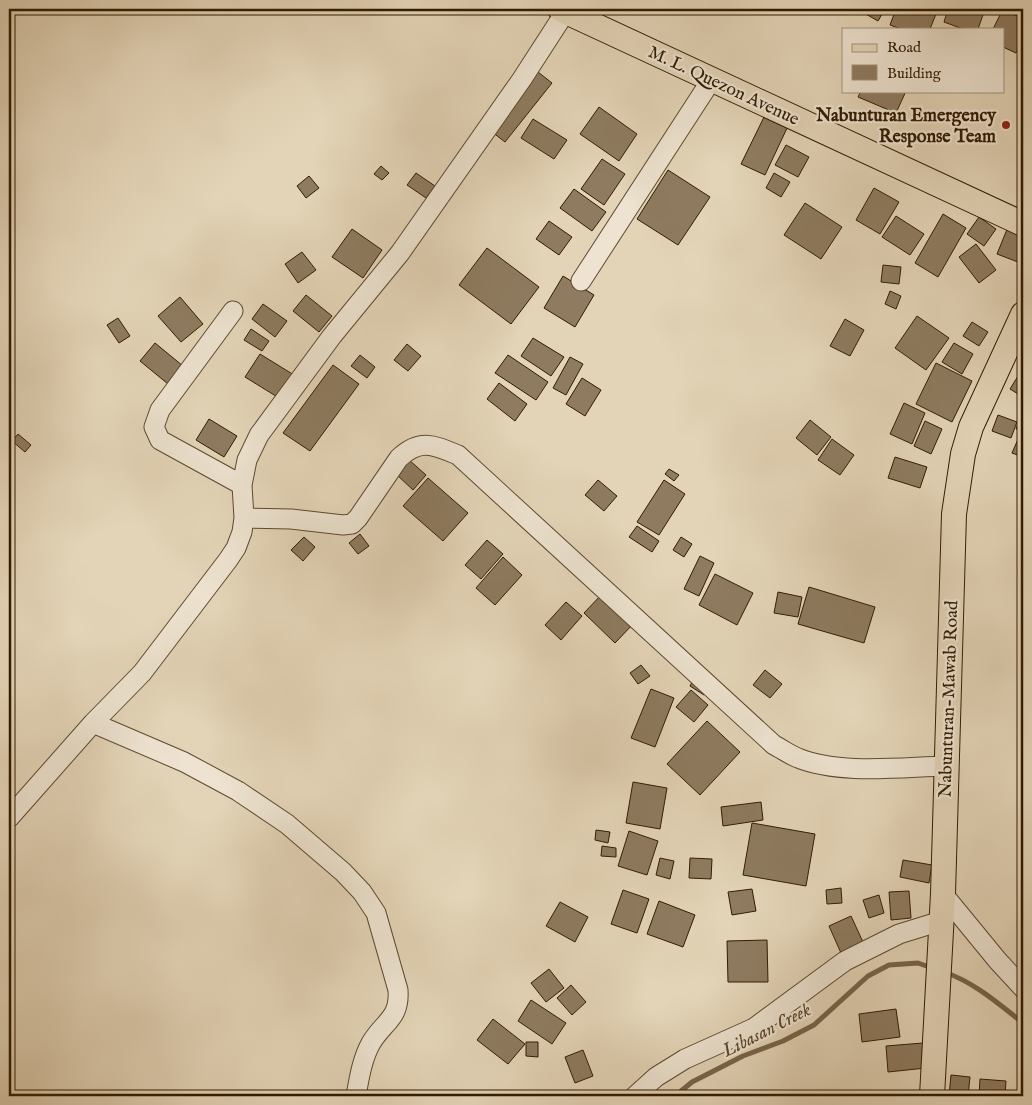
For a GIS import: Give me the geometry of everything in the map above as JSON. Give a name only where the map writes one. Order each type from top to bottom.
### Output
[{"type":"main road","name":"M. L. Quezon Avenue","points":[[563,10],[1023,224]]},
{"type":"main road","name":"Nabunturan-Mawab Road","points":[[932,1096],[943,894],[954,514],[958,484],[971,427],[1023,314]]},
{"type":"street","points":[[9,818],[93,722],[142,673],[228,560],[236,548],[244,518],[242,485],[247,460],[259,435],[332,336],[400,253],[522,78],[563,10]]},
{"type":"street","points":[[581,281],[712,79]]},
{"type":"street","points":[[233,311],[160,410],[154,427],[160,440],[242,485]]},
{"type":"street","points":[[244,518],[291,519],[343,525],[352,524],[399,458],[408,450],[422,444],[436,446],[458,455],[774,744],[798,758],[817,763],[855,768],[946,766]]},
{"type":"street","points":[[93,722],[184,762],[238,791],[287,824],[343,872],[362,892],[376,913],[398,990],[399,1002],[394,1017],[372,1042],[365,1057],[356,1096]]},
{"type":"street","points":[[943,894],[998,962],[1023,988]]},
{"type":"street","points":[[635,1096],[656,1077],[685,1059],[754,1028],[845,961],[899,934],[941,921]]},
{"type":"building","points":[[857,9],[885,9],[878,21]]},
{"type":"building","points":[[896,9],[938,9],[930,28],[898,28],[890,25]]},
{"type":"building","points":[[948,9],[985,9],[978,28],[960,28],[944,22]]},
{"type":"building","points":[[1003,9],[1023,19],[1023,39],[1016,53],[1004,47],[1004,28],[994,28]]},
{"type":"building","points":[[538,72],[552,83],[505,142],[492,132]]},
{"type":"building","points":[[860,92],[906,92],[896,113],[858,97]]},
{"type":"building","points":[[599,107],[637,134],[619,161],[580,134]]},
{"type":"building","points":[[765,115],[788,126],[765,175],[741,164]]},
{"type":"building","points":[[533,119],[567,140],[554,159],[521,138]]},
{"type":"building","points":[[786,145],[809,157],[798,177],[775,165]]},
{"type":"building","points":[[602,159],[625,174],[604,205],[581,189]]},
{"type":"building","points":[[381,166],[389,173],[382,180],[374,174]]},
{"type":"building","points":[[668,170],[710,197],[678,245],[637,219]]},
{"type":"building","points":[[416,173],[435,186],[426,198],[407,185]]},
{"type":"building","points":[[774,173],[790,182],[781,197],[766,188]]},
{"type":"building","points":[[309,176],[319,188],[306,198],[297,186]]},
{"type":"building","points":[[874,188],[899,202],[880,234],[856,220]]},
{"type":"building","points":[[574,189],[606,212],[592,231],[560,208]]},
{"type":"building","points":[[805,203],[842,227],[821,259],[784,235]]},
{"type":"building","points":[[943,214],[966,228],[938,277],[915,263]]},
{"type":"building","points":[[896,216],[924,234],[910,255],[882,237]]},
{"type":"building","points":[[979,217],[996,229],[984,246],[967,234]]},
{"type":"building","points":[[549,221],[572,237],[559,255],[536,239]]},
{"type":"building","points":[[1008,227],[1023,233],[1023,264],[997,254]]},
{"type":"building","points":[[352,229],[382,250],[363,278],[332,257]]},
{"type":"building","points":[[976,244],[996,270],[979,283],[959,257]]},
{"type":"building","points":[[487,248],[539,287],[511,324],[459,285]]},
{"type":"building","points":[[302,252],[316,270],[298,283],[285,264]]},
{"type":"building","points":[[883,265],[901,267],[899,284],[881,282]]},
{"type":"building","points":[[563,276],[594,295],[575,327],[544,308]]},
{"type":"building","points":[[890,291],[901,296],[896,309],[885,304]]},
{"type":"building","points":[[306,295],[332,316],[319,332],[293,311]]},
{"type":"building","points":[[180,297],[203,324],[181,342],[158,316]]},
{"type":"building","points":[[263,304],[287,321],[275,337],[252,319]]},
{"type":"building","points":[[917,316],[949,338],[926,370],[895,348]]},
{"type":"building","points":[[118,318],[130,336],[119,343],[107,325]]},
{"type":"building","points":[[845,319],[864,330],[850,356],[830,346]]},
{"type":"building","points":[[972,322],[988,332],[979,346],[963,336]]},
{"type":"building","points":[[251,329],[269,341],[262,351],[244,340]]},
{"type":"building","points":[[533,338],[564,357],[551,376],[521,356]]},
{"type":"building","points":[[155,343],[183,366],[168,384],[140,361]]},
{"type":"building","points":[[954,343],[973,354],[962,374],[942,362]]},
{"type":"building","points":[[407,344],[421,356],[408,371],[394,360]]},
{"type":"building","points":[[260,354],[294,375],[279,398],[245,377]]},
{"type":"building","points":[[360,355],[375,367],[367,378],[351,366]]},
{"type":"building","points":[[508,355],[548,382],[536,400],[495,373]]},
{"type":"building","points":[[570,357],[583,364],[566,395],[553,388]]},
{"type":"building","points":[[936,363],[972,381],[952,422],[916,404]]},
{"type":"building","points":[[333,365],[359,384],[310,451],[283,433]]},
{"type":"building","points":[[1023,368],[1023,397],[1010,389]]},
{"type":"building","points":[[582,378],[601,390],[585,416],[566,404]]},
{"type":"building","points":[[499,383],[527,404],[515,421],[487,399]]},
{"type":"building","points":[[904,403],[925,413],[912,444],[890,434]]},
{"type":"building","points":[[1023,410],[1023,431],[1016,429]]},
{"type":"building","points":[[998,415],[1017,422],[1011,438],[992,431]]},
{"type":"building","points":[[209,419],[237,436],[224,457],[196,440]]},
{"type":"building","points":[[810,420],[831,437],[817,455],[796,438]]},
{"type":"building","points":[[925,421],[942,429],[931,454],[914,446]]},
{"type":"building","points":[[18,434],[31,445],[25,452],[12,441]]},
{"type":"building","points":[[1019,437],[1023,438],[1023,457],[1012,453]]},
{"type":"building","points":[[832,439],[854,455],[840,475],[818,460]]},
{"type":"building","points":[[895,457],[927,467],[920,488],[888,478]]},
{"type":"building","points":[[408,459],[426,475],[413,490],[395,473]]},
{"type":"building","points":[[669,469],[679,475],[674,481],[665,474]]},
{"type":"building","points":[[428,478],[468,513],[443,541],[403,506]]},
{"type":"building","points":[[598,480],[617,496],[604,511],[585,495]]},
{"type":"building","points":[[664,480],[685,494],[659,535],[637,522]]},
{"type":"building","points":[[637,526],[659,541],[652,552],[629,537]]},
{"type":"building","points":[[360,534],[369,546],[358,554],[349,543]]},
{"type":"building","points":[[304,537],[315,547],[303,561],[291,550]]},
{"type":"building","points":[[681,537],[692,544],[684,557],[673,550]]},
{"type":"building","points":[[487,540],[503,554],[481,579],[465,565]]},
{"type":"building","points":[[700,556],[714,563],[699,596],[684,589]]},
{"type":"building","points":[[503,557],[522,575],[495,605],[476,588]]},
{"type":"building","points":[[715,574],[753,593],[737,625],[699,605]]},
{"type":"building","points":[[809,587],[875,607],[864,643],[798,624]]},
{"type":"building","points":[[778,592],[802,597],[798,617],[774,613]]},
{"type":"building","points":[[603,593],[635,622],[615,643],[584,613]]},
{"type":"building","points":[[566,602],[582,616],[561,640],[545,625]]},
{"type":"building","points":[[641,665],[650,676],[638,684],[630,673]]},
{"type":"building","points":[[765,670],[782,684],[770,698],[753,685]]},
{"type":"building","points":[[694,678],[709,687],[704,695],[690,686]]},
{"type":"building","points":[[651,689],[674,698],[655,747],[631,738]]},
{"type":"building","points":[[691,690],[708,705],[694,722],[676,707]]},
{"type":"building","points":[[707,721],[740,752],[700,795],[667,764]]},
{"type":"building","points":[[633,782],[667,788],[660,829],[626,823]]},
{"type":"building","points":[[761,802],[763,820],[723,826],[721,807]]},
{"type":"building","points":[[752,823],[815,834],[806,886],[743,875]]},
{"type":"building","points":[[596,830],[610,832],[608,843],[595,840]]},
{"type":"building","points":[[629,831],[658,841],[647,875],[618,866]]},
{"type":"building","points":[[602,846],[616,848],[616,857],[601,856]]},
{"type":"building","points":[[660,858],[674,861],[670,879],[656,875]]},
{"type":"building","points":[[690,858],[712,859],[711,879],[689,878]]},
{"type":"building","points":[[903,860],[932,865],[929,883],[900,877]]},
{"type":"building","points":[[841,888],[842,903],[827,904],[826,890]]},
{"type":"building","points":[[752,889],[756,911],[732,915],[728,892]]},
{"type":"building","points":[[623,890],[649,899],[637,933],[611,924]]},
{"type":"building","points":[[909,891],[911,918],[891,920],[889,892]]},
{"type":"building","points":[[879,895],[884,913],[869,918],[863,900]]},
{"type":"building","points":[[659,901],[695,915],[683,947],[647,934]]},
{"type":"building","points":[[560,902],[588,917],[575,942],[546,926]]},
{"type":"building","points":[[851,916],[863,942],[841,953],[829,926]]},
{"type":"building","points":[[767,940],[768,982],[728,982],[727,941]]},
{"type":"building","points":[[549,969],[564,988],[546,1002],[531,983]]},
{"type":"building","points":[[571,985],[586,1002],[572,1015],[557,998]]},
{"type":"building","points":[[531,1000],[566,1023],[552,1044],[518,1021]]},
{"type":"building","points":[[896,1009],[900,1037],[862,1042],[859,1014]]},
{"type":"building","points":[[493,1019],[525,1044],[508,1064],[477,1040]]},
{"type":"building","points":[[526,1042],[538,1042],[538,1057],[526,1056]]},
{"type":"building","points":[[923,1043],[926,1068],[888,1072],[886,1046]]},
{"type":"building","points":[[583,1050],[593,1076],[575,1083],[565,1057]]},
{"type":"building","points":[[951,1075],[970,1077],[968,1096],[949,1096]]},
{"type":"building","points":[[980,1079],[1006,1081],[1005,1096],[979,1096]]},
{"type":"waterway","name":"Libasan Creek","points":[[675,1096],[692,1082],[743,1056],[783,1041],[814,1025],[868,976],[889,965],[918,963],[932,968]]},
{"type":"waterway","name":"Libasan Creek","points":[[944,972],[976,988],[1023,1023]]},
{"type":"place","name":"Nabunturan Emergency Response Team","points":[[1006,125]]}]
